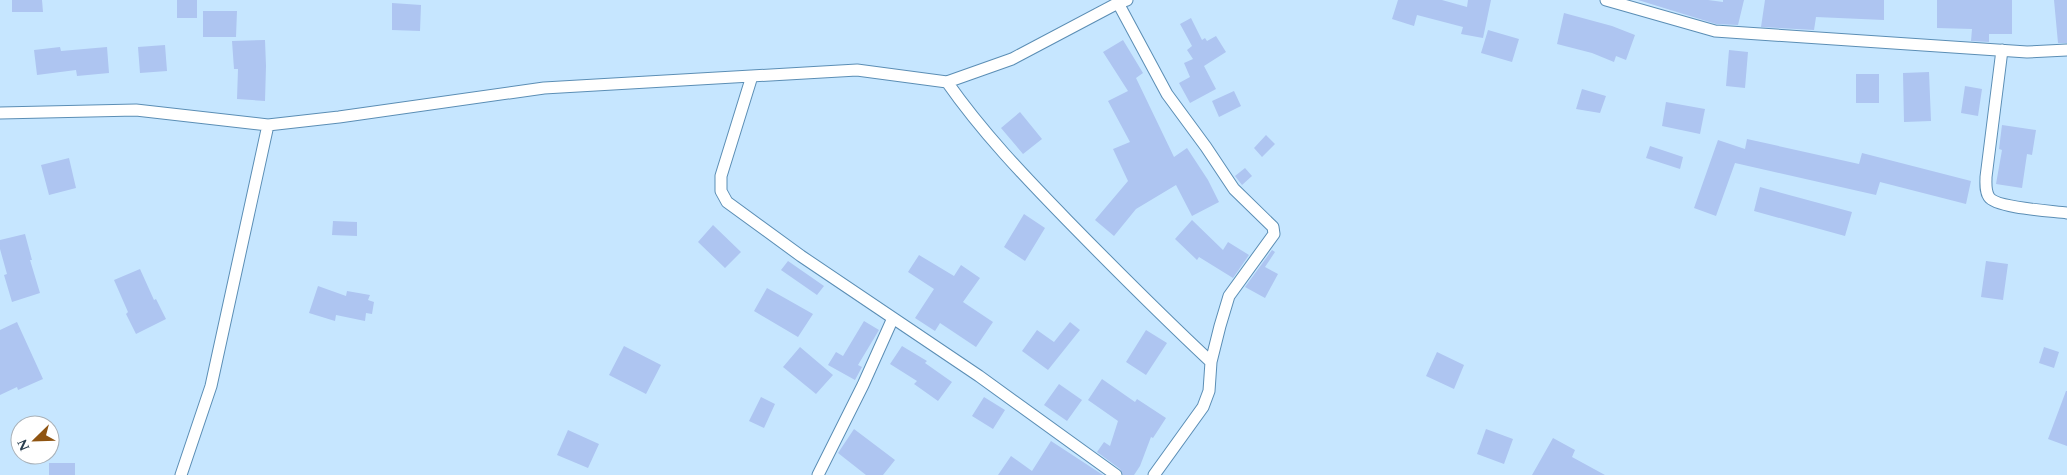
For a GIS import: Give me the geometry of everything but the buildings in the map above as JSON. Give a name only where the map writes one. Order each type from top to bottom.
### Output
[{"type":"street","points":[[1606,0],[1715,31],[2026,52],[2067,50]]},
{"type":"street","points":[[0,113],[136,110],[268,125],[339,117],[544,88],[857,70],[947,82],[1012,59],[1123,1],[1167,94],[1234,188],[1273,227],[1274,234],[1229,296],[1212,362],[1209,391],[1204,407],[1154,475]]},
{"type":"street","points":[[2002,50],[1986,177],[1986,189],[1989,197],[1993,202],[2067,213]]},
{"type":"street","points":[[752,76],[722,176],[721,190],[727,202],[801,256],[979,376],[1116,475]]},
{"type":"street","points":[[947,82],[970,115],[1006,158],[1095,249],[1212,362]]},
{"type":"street","points":[[181,475],[211,386],[268,125]]},
{"type":"street","points":[[818,475],[893,318]]}]
